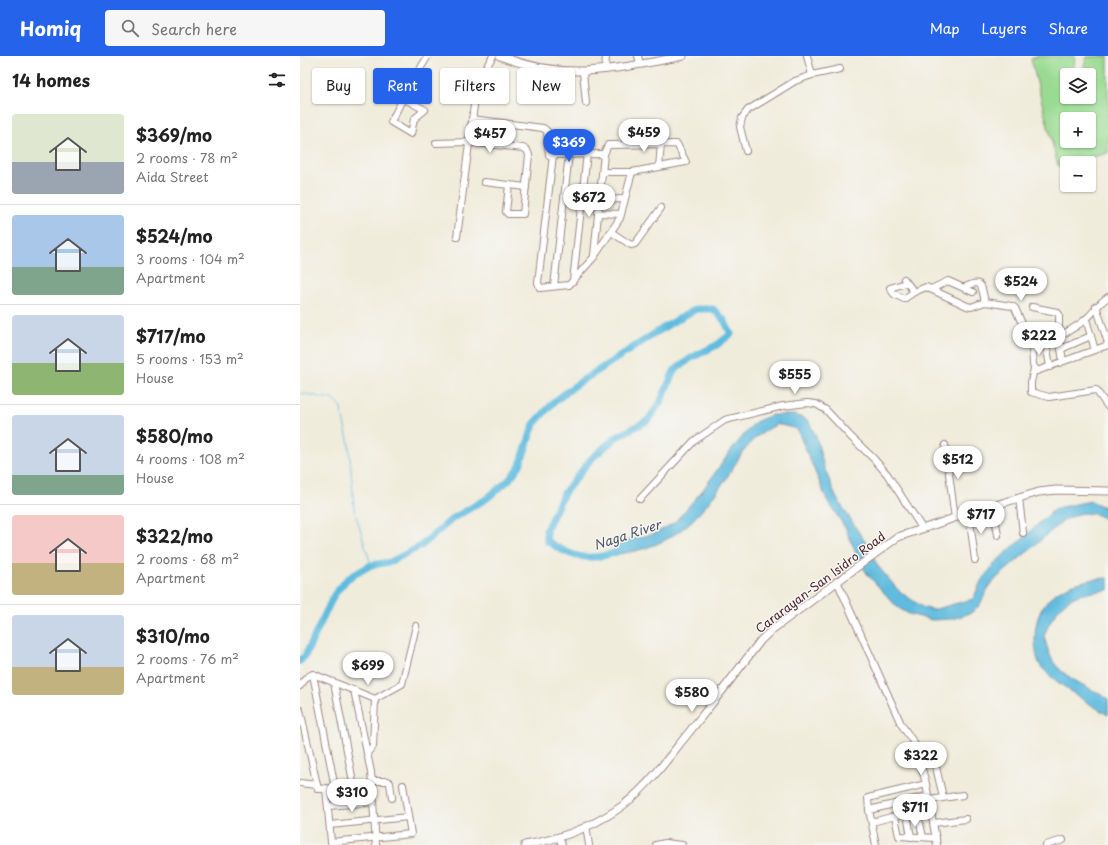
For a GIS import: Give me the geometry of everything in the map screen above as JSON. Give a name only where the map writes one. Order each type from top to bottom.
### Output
[{"type":"main road","points":[[500,56],[544,70],[583,72],[605,70],[683,56]]},
{"type":"main road","name":"Cararayan-San Isidro Road","points":[[525,845],[559,837],[616,811],[651,780],[732,679],[761,640],[850,571],[898,537],[969,513],[1039,492],[1056,490],[1108,491]]},
{"type":"street","points":[[421,68],[428,56]]},
{"type":"street","points":[[457,236],[477,82],[493,56]]},
{"type":"street","points":[[605,70],[606,56]]},
{"type":"street","points":[[638,56],[640,64]]},
{"type":"street","points":[[807,56],[812,75]]},
{"type":"street","points":[[746,151],[740,127],[742,118],[748,110],[795,81],[812,75],[840,69]]},
{"type":"street","points":[[583,72],[586,103]]},
{"type":"street","points":[[403,98],[425,110],[414,119],[411,134],[391,122],[403,98]]},
{"type":"street","points":[[472,119],[544,128],[549,136],[548,154],[604,154]]},
{"type":"street","points":[[436,143],[468,142],[523,148],[527,150],[529,155],[523,214],[508,214],[506,212],[509,185]]},
{"type":"street","points":[[659,167],[661,144]]},
{"type":"street","points":[[594,257],[604,172],[604,154],[608,145],[677,144],[686,162],[632,172],[604,172]]},
{"type":"street","points":[[573,281],[587,153]]},
{"type":"street","points":[[554,286],[569,154]]},
{"type":"street","points":[[553,155],[538,283],[540,288],[569,285],[594,257],[620,218],[632,172]]},
{"type":"street","points":[[484,182],[526,187]]},
{"type":"street","points":[[600,200],[624,199]]},
{"type":"street","points":[[611,232],[631,245],[635,244],[661,208]]},
{"type":"street","points":[[598,214],[621,214]]},
{"type":"street","points":[[914,292],[905,281],[890,288],[894,294],[904,299],[914,292],[926,287],[971,307],[985,302],[1014,308],[1032,346],[1034,369],[1031,382],[1032,392],[1049,397],[1096,390],[1108,407]]},
{"type":"street","points":[[931,289],[948,281],[965,287],[973,292]]},
{"type":"street","points":[[965,287],[974,282],[978,283],[982,286],[985,302]]},
{"type":"street","points":[[1032,346],[1046,342],[1061,335],[1086,319],[1096,306],[1108,297]]},
{"type":"street","points":[[1034,369],[1037,371],[1050,367],[1108,344],[1096,306]]},
{"type":"street","points":[[1032,307],[1059,314],[1059,329],[1061,335],[1063,361]]},
{"type":"street","points":[[1086,319],[1095,350]]},
{"type":"street","points":[[1061,349],[1091,336]]},
{"type":"street","points":[[1046,342],[1050,367]]},
{"type":"street","points":[[640,499],[694,441],[725,420],[783,406],[807,403],[816,404],[826,410],[873,458],[891,480],[922,528]]},
{"type":"street","points":[[945,445],[954,518]]},
{"type":"street","points":[[1019,498],[1022,533]]},
{"type":"street","points":[[993,506],[998,535]]},
{"type":"street","points":[[969,513],[975,560]]},
{"type":"street","points":[[837,581],[901,724],[916,746],[926,784],[937,845]]},
{"type":"street","points":[[375,699],[402,684],[416,626]]},
{"type":"street","points":[[300,686],[307,677],[313,674],[375,699]]},
{"type":"street","points":[[313,674],[335,788]]},
{"type":"street","points":[[334,682],[354,787]]},
{"type":"street","points":[[354,690],[372,784],[376,845]]},
{"type":"street","points":[[367,754],[373,746],[375,699]]},
{"type":"street","points":[[300,710],[318,789],[354,787],[388,781],[390,783],[392,798]]},
{"type":"street","points":[[936,767],[943,797]]},
{"type":"street","points":[[300,783],[316,785]]},
{"type":"street","points":[[876,845],[868,798],[926,784]]},
{"type":"street","points":[[326,788],[331,842],[411,834],[403,785]]},
{"type":"street","points":[[869,810],[928,798],[963,795]]},
{"type":"street","points":[[328,806],[374,802]]},
{"type":"street","points":[[872,822],[930,807]]},
{"type":"street","points":[[917,811],[923,838]]},
{"type":"street","points":[[907,814],[911,837]]},
{"type":"street","points":[[330,824],[408,817]]},
{"type":"street","points":[[895,817],[899,836],[936,838]]},
{"type":"street","points":[[934,823],[966,819]]},
{"type":"street","points":[[586,826],[589,845]]},
{"type":"street","points":[[559,837],[562,845]]},
{"type":"street","points":[[1046,845],[1062,840]]},
{"type":"street","points":[[656,845],[682,845]]},
{"type":"green space","points":[[1039,56],[1075,56],[1074,68],[1060,68],[1060,104],[1096,104],[1096,68],[1083,68],[1087,57],[1108,56],[1108,153],[1096,156],[1060,156],[1060,165],[1058,166],[1031,59]]},
{"type":"water","points":[[772,415],[794,415],[808,420],[816,437],[824,467],[836,497],[871,551],[877,565],[898,590],[922,607],[932,610],[973,599],[981,581],[997,561],[1056,508],[1091,501],[1108,509],[1108,520],[1095,514],[1081,513],[1064,520],[991,583],[979,606],[971,613],[952,619],[932,620],[909,614],[897,607],[868,575],[859,561],[846,529],[827,500],[797,429],[777,424],[749,444],[714,496],[690,522],[677,533],[647,548],[608,555],[622,542],[656,533],[674,523],[702,491],[733,448],[755,422]]},
{"type":"water","points":[[1108,578],[1108,590],[1075,597],[1068,600],[1061,606],[1044,635],[1051,657],[1060,670],[1108,699],[1108,715],[1071,692],[1045,671],[1040,665],[1038,659],[1035,638],[1041,610],[1048,600],[1057,592],[1068,586],[1081,582]]},
{"type":"waterway","name":"Naga River","points":[[300,661],[305,656],[334,595],[347,579],[371,565],[390,562],[421,546],[452,519],[486,499],[509,480],[520,465],[534,424],[554,402],[577,384],[668,325],[696,309],[713,309],[724,320],[731,334],[717,345],[691,358],[674,371],[660,403],[647,421],[615,438],[591,459],[564,493],[546,530],[547,541],[572,555],[580,557],[597,557],[617,552]]},
{"type":"waterway","points":[[300,393],[331,399],[340,405],[349,444],[354,509],[371,565]]}]
